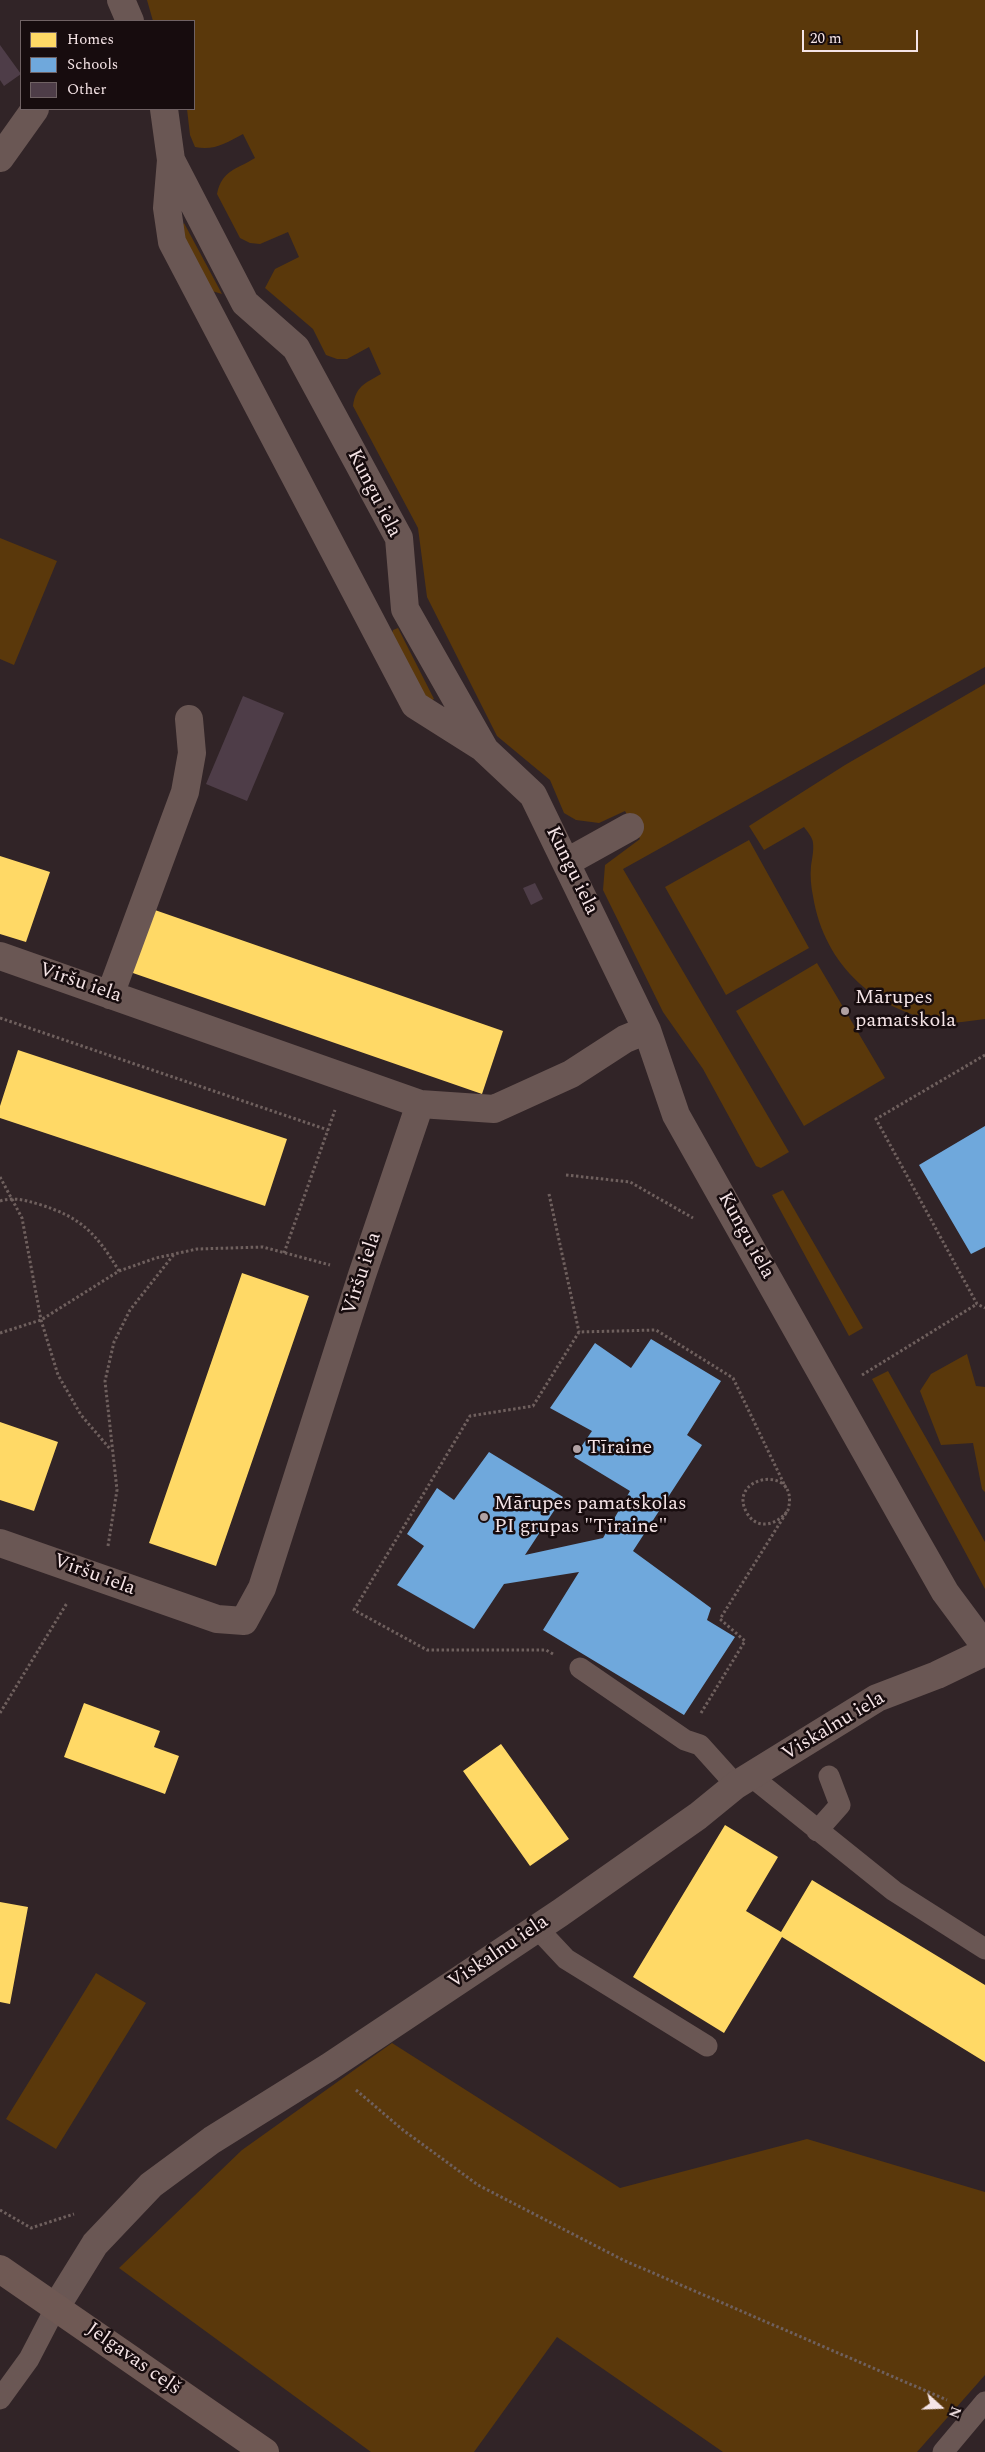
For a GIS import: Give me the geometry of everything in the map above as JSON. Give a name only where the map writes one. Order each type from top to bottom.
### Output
[{"type":"main road","name":"Jelgavas ceļš","points":[[0,2269],[265,2452]]},
{"type":"street","points":[[121,0],[130,20]]},
{"type":"street","points":[[0,158],[34,110]]},
{"type":"street","name":"Kungu iela","points":[[164,110],[171,160],[245,303],[296,348],[398,538],[405,608],[485,750],[533,795],[647,1030],[676,1115],[916,1543],[945,1592],[985,1646]]},
{"type":"street","points":[[171,160],[167,208],[172,242],[410,696],[415,705],[485,750]]},
{"type":"street","points":[[110,995],[185,792],[192,753],[189,719]]},
{"type":"street","points":[[567,862],[630,827]]},
{"type":"street","name":"Viršu iela","points":[[0,956],[420,1104],[362,1275],[262,1588],[244,1621],[217,1619],[0,1542]]},
{"type":"street","points":[[420,1104],[494,1109],[572,1074],[625,1039],[647,1030]]},
{"type":"street","name":"Viskalnu iela","points":[[56,2307],[95,2244],[151,2185],[212,2140],[329,2067],[537,1928],[698,1816],[744,1781],[877,1698],[937,1675],[985,1652]]},
{"type":"lane","points":[[580,1668],[684,1740],[700,1745],[744,1781],[817,1831],[894,1892],[985,1949]]},
{"type":"lane","points":[[817,1831],[840,1805],[829,1776]]},
{"type":"lane","points":[[537,1928],[566,1958],[708,2046]]},
{"type":"lane","points":[[0,2399],[29,2359],[56,2307]]},
{"type":"lane","points":[[943,2452],[982,2405]]},
{"type":"path","points":[[0,1018],[328,1130]]},
{"type":"path","points":[[985,1055],[876,1119],[977,1304],[985,1308]]},
{"type":"path","points":[[284,1253],[346,1078]]},
{"type":"path","points":[[566,1175],[630,1182],[699,1221]]},
{"type":"path","points":[[0,1177],[22,1218],[40,1320],[63,1383],[81,1415],[111,1451]]},
{"type":"path","points":[[549,1194],[579,1332],[533,1406],[470,1416],[354,1610],[427,1650],[546,1650],[580,1668]]},
{"type":"path","points":[[0,1200],[11,1198],[32,1202],[68,1214],[90,1231],[120,1271]]},
{"type":"path","points":[[0,1333],[40,1320],[120,1271],[196,1248],[263,1248],[362,1275]]},
{"type":"path","points":[[0,1713],[75,1590],[96,1577],[108,1548],[117,1490],[111,1451],[105,1381],[114,1342],[130,1310],[175,1253]]},
{"type":"path","points":[[862,1376],[977,1304]]},
{"type":"path","points":[[579,1332],[656,1330],[733,1378],[789,1496],[788,1510],[720,1619],[745,1641],[684,1740]]},
{"type":"path","points":[[786,1488],[776,1480],[768,1478],[757,1480],[750,1485],[744,1495],[743,1503],[751,1518],[763,1524],[777,1522],[788,1510]]},
{"type":"path","points":[[329,2067],[403,2130],[486,2189],[623,2260],[939,2398],[982,2405]]},
{"type":"shaded area","points":[[147,0],[985,0],[985,667],[623,869],[789,1152],[761,1168],[756,1166],[703,1069],[663,1012],[603,890],[605,865],[640,839],[625,811],[599,823],[576,820],[564,813],[550,780],[497,736],[427,597],[418,528],[353,406],[356,394],[362,386],[381,374],[369,347],[347,359],[337,359],[326,355],[313,329],[265,288],[275,269],[299,257],[288,232],[260,244],[250,243],[240,238],[217,194],[219,186],[226,175],[255,158],[243,134],[214,147],[195,147],[190,135],[187,110],[195,110],[195,20],[153,20]]},
{"type":"shaded area","points":[[184,223],[222,294],[212,291],[180,230]]},
{"type":"shaded area","points":[[0,538],[57,561],[14,665],[0,659]]},
{"type":"shaded area","points":[[398,628],[434,699],[429,702],[423,697],[392,634],[393,630]]},
{"type":"shaded area","points":[[985,684],[985,1019],[952,1022],[922,1017],[899,1009],[877,997],[858,982],[842,965],[829,944],[819,921],[811,881],[813,841],[804,827],[764,850],[749,826],[845,765]]},
{"type":"shaded area","points":[[749,840],[809,948],[726,995],[665,887]]},
{"type":"shaded area","points":[[817,963],[885,1078],[804,1126],[736,1011]]},
{"type":"shaded area","points":[[783,1190],[863,1328],[849,1336],[772,1195]]},
{"type":"shaded area","points":[[967,1354],[976,1386],[985,1387],[985,1492],[982,1489],[973,1443],[941,1445],[920,1391],[931,1374]]},
{"type":"shaded area","points":[[888,1371],[985,1542],[985,1589],[872,1379]]},
{"type":"shaded area","points":[[96,1973],[146,2003],[56,2149],[6,2119]]},
{"type":"shaded area","points":[[392,2043],[620,2188],[807,2139],[985,2192],[985,2375],[917,2452],[723,2452],[557,2337],[474,2452],[371,2452],[119,2268],[242,2150]]},
{"type":"building: Homes","points":[[0,856],[50,872],[26,942],[0,934]]},
{"type":"building: Homes","points":[[152,909],[503,1031],[482,1094],[130,972]]},
{"type":"building: Homes","points":[[18,1050],[287,1139],[265,1206],[0,1118],[0,1106]]},
{"type":"building: Homes","points":[[242,1273],[309,1296],[216,1566],[149,1543]]},
{"type":"building: Homes","points":[[0,1422],[58,1442],[34,1511],[0,1500]]},
{"type":"building: Homes","points":[[84,1703],[160,1731],[154,1747],[179,1756],[165,1794],[64,1757]]},
{"type":"building: Homes","points":[[501,1744],[569,1839],[530,1866],[463,1771]]},
{"type":"building: Homes","points":[[725,1825],[778,1857],[746,1911],[781,1932],[812,1880],[985,1985],[985,2062],[782,1937],[724,2033],[633,1977]]},
{"type":"building: Homes","points":[[0,1902],[28,1907],[10,2004],[0,2002]]},
{"type":"building: Schools","points":[[985,1126],[985,1247],[971,1254],[919,1165]]},
{"type":"building: Schools","name":"Mārupes pamatskolas PI grupas \"Tīraine\"","points":[[651,1339],[721,1381],[687,1435],[702,1445],[633,1551],[711,1608],[707,1620],[735,1637],[684,1715],[543,1630],[579,1572],[504,1584],[474,1629],[397,1585],[424,1546],[407,1534],[437,1488],[454,1500],[489,1452],[563,1497],[525,1555],[603,1538],[630,1491],[574,1457],[592,1431],[550,1408],[595,1343],[631,1368]]},
{"type":"building: Other","points":[[0,45],[20,75],[4,86],[0,80]]},
{"type":"building: Other","points":[[243,696],[284,713],[247,801],[206,784]]},
{"type":"building: Other","points":[[535,883],[543,899],[531,905],[523,888]]},
{"type":"place","name":"Mārupes pamatskola","points":[[845,1011]]},
{"type":"place","name":"Tīraine","points":[[577,1449]]},
{"type":"place","name":"Mārupes pamatskolas PI grupas \"Tīraine\"","points":[[484,1517]]}]
